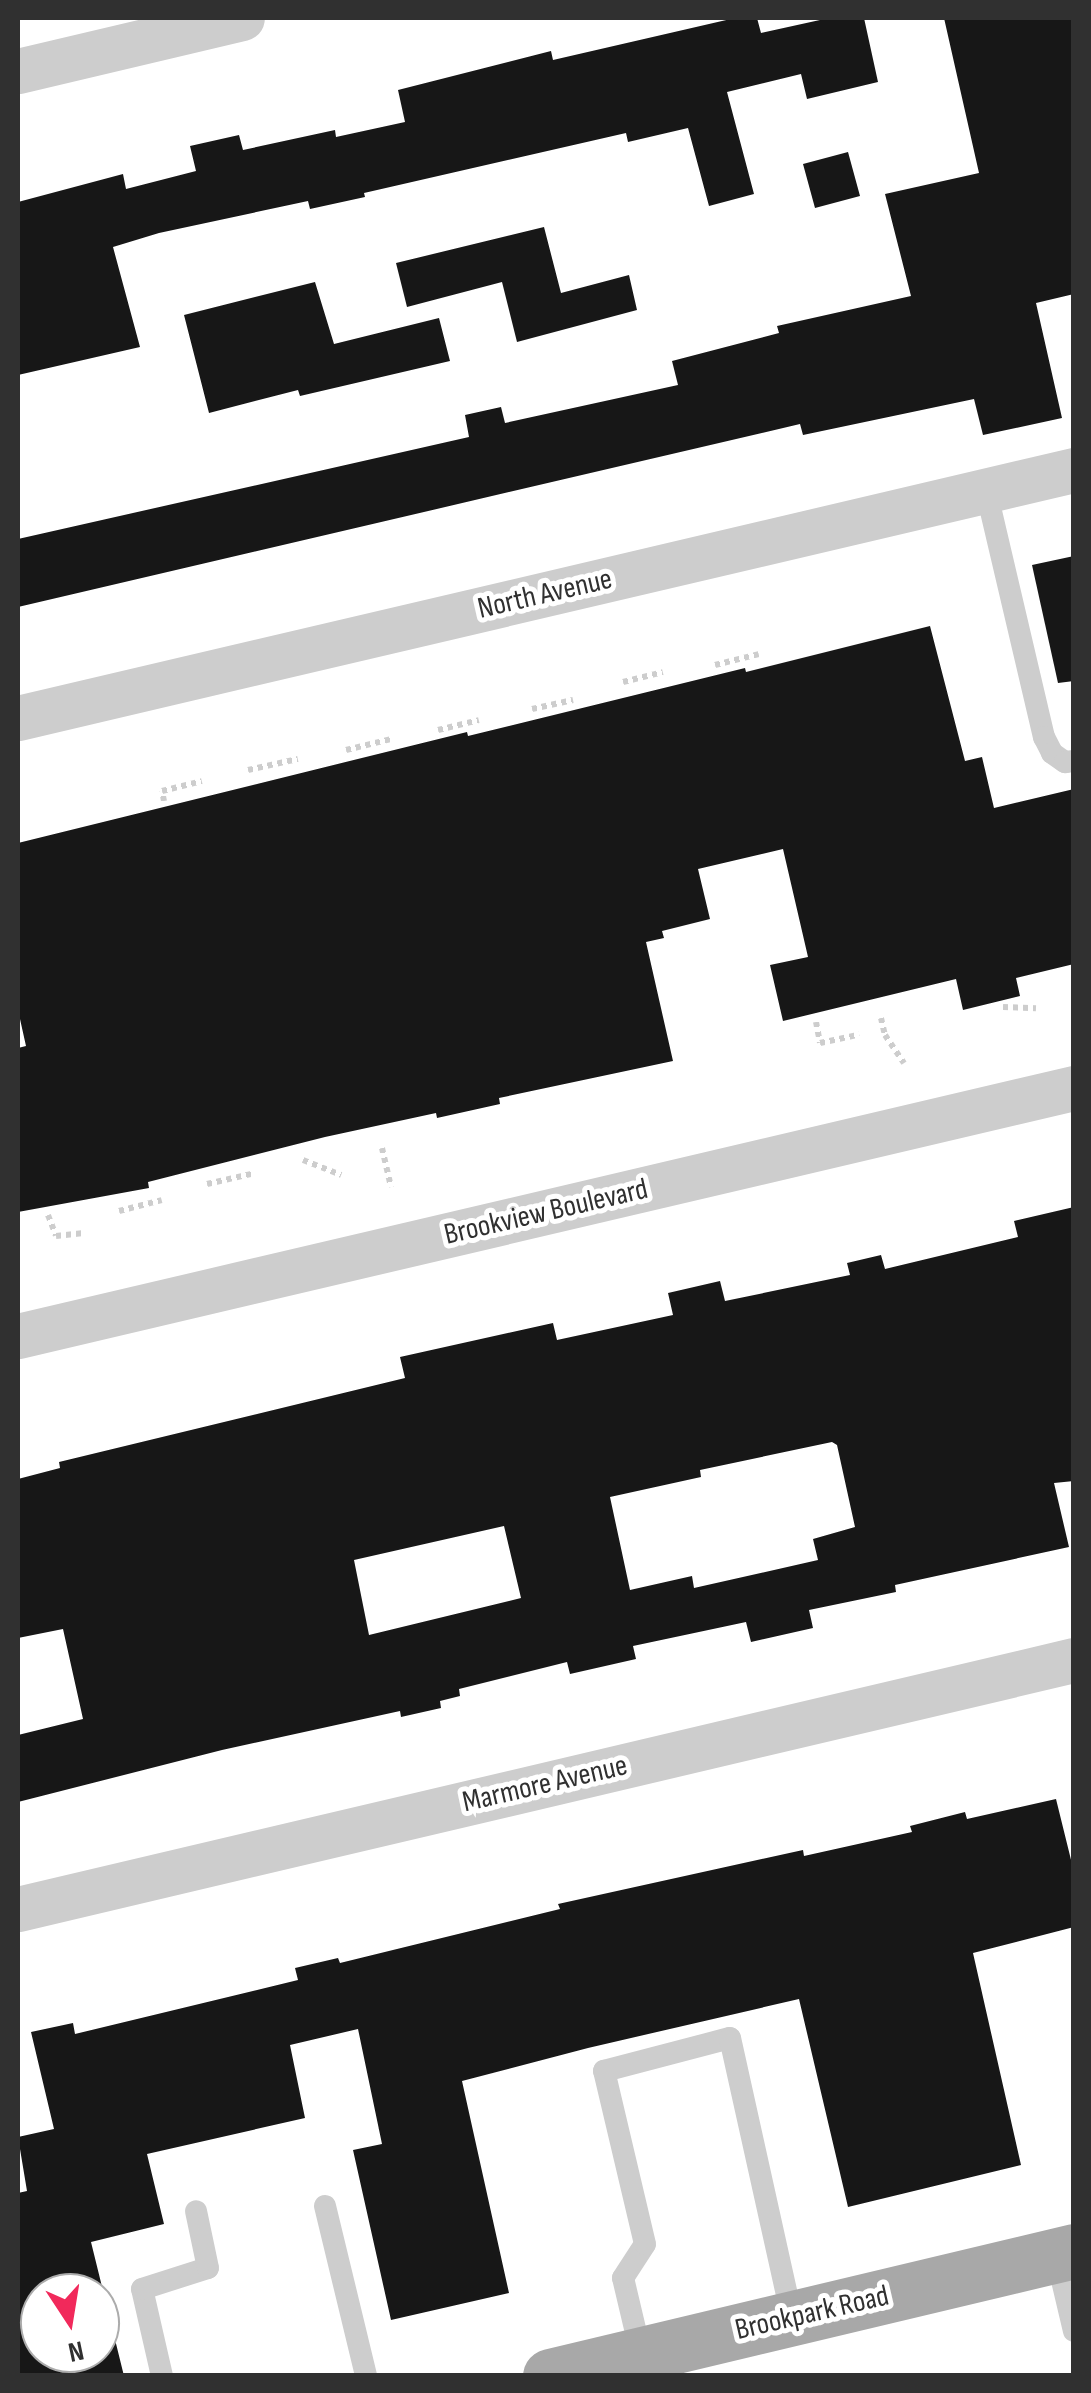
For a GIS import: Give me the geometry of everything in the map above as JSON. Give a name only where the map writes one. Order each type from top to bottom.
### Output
[{"type":"main road","name":"Brookpark Road","points":[[575,2372],[1065,2253]]},
{"type":"street","points":[[18,71],[242,18]]},
{"type":"street","name":"North Avenue","points":[[18,718],[1074,470]]},
{"type":"street","name":"Brookview Boulevard","points":[[18,1336],[1074,1088]]},
{"type":"street","name":"Marmore Avenue","points":[[18,1909],[1074,1660]]},
{"type":"lane","points":[[986,490],[1044,737],[1052,754],[1065,762],[1074,760]]},
{"type":"lane","points":[[641,2354],[623,2278],[645,2244],[604,2071],[730,2038],[792,2318]]},
{"type":"lane","points":[[325,2206],[366,2376]]},
{"type":"lane","points":[[162,2376],[142,2290],[208,2268],[196,2211]]},
{"type":"lane","points":[[1065,2253],[1074,2331]]},
{"type":"path","points":[[715,665],[759,654]]},
{"type":"path","points":[[623,682],[663,672]]},
{"type":"path","points":[[532,708],[573,700]]},
{"type":"path","points":[[438,730],[479,720]]},
{"type":"path","points":[[346,750],[390,740]]},
{"type":"path","points":[[248,770],[298,759]]},
{"type":"path","points":[[164,801],[162,791],[202,781]]},
{"type":"path","points":[[1003,1007],[1036,1008]]},
{"type":"path","points":[[881,1018],[885,1035],[904,1063]]},
{"type":"path","points":[[816,1022],[820,1044],[859,1035]]},
{"type":"path","points":[[382,1148],[391,1187]]},
{"type":"path","points":[[303,1160],[341,1175]]},
{"type":"path","points":[[207,1184],[255,1173]]},
{"type":"path","points":[[120,1211],[162,1200]]},
{"type":"path","points":[[48,1215],[56,1236],[84,1233]]},
{"type":"building","points":[[735,18],[757,18],[761,33],[829,18],[864,18],[878,82],[807,99],[801,74],[727,92],[754,194],[709,206],[688,128],[628,142],[626,133],[310,209],[308,201],[159,233],[113,247],[140,347],[18,375],[18,202],[123,174],[126,189],[196,171],[190,146],[239,135],[243,150],[335,130],[336,137],[405,122],[398,90],[551,51],[553,60]]},
{"type":"building","points":[[944,18],[1074,18],[1074,294],[1036,303],[1062,418],[983,435],[974,399],[803,435],[800,424],[18,607],[18,539],[469,437],[465,415],[501,407],[505,423],[678,385],[672,361],[779,333],[777,326],[911,296],[885,194],[979,173]]},
{"type":"building","points":[[848,152],[860,196],[815,208],[803,164]]},
{"type":"building","points":[[544,227],[561,293],[629,275],[637,310],[517,342],[502,282],[407,307],[396,263]]},
{"type":"building","points":[[315,282],[334,344],[439,318],[450,361],[300,396],[298,390],[209,413],[184,315]]},
{"type":"building","points":[[1074,556],[1074,681],[1058,683],[1032,565]]},
{"type":"building","points":[[930,626],[965,761],[982,757],[994,808],[1074,789],[1074,964],[1016,978],[1020,996],[963,1010],[956,979],[783,1021],[770,965],[808,957],[783,849],[698,869],[710,919],[662,931],[664,938],[646,942],[673,1061],[499,1098],[500,1104],[437,1118],[436,1113],[325,1137],[148,1182],[149,1188],[18,1212],[18,1048],[26,1046],[18,1010],[18,843],[467,732],[468,736]]},
{"type":"building","points":[[1074,1207],[1074,1481],[1054,1483],[1069,1547],[895,1585],[896,1592],[809,1610],[813,1628],[751,1642],[746,1622],[633,1646],[636,1659],[570,1674],[567,1662],[459,1689],[460,1696],[440,1701],[441,1708],[401,1717],[400,1711],[222,1750],[18,1802],[18,1735],[83,1719],[63,1629],[18,1638],[18,1479],[60,1468],[59,1462],[405,1378],[400,1357],[553,1323],[557,1340],[673,1315],[668,1293],[720,1281],[725,1301],[850,1275],[847,1263],[881,1255],[885,1269],[1018,1237],[1014,1221]],"holes":[[[832,1442],[837,1445],[855,1527],[813,1539],[818,1560],[694,1588],[692,1576],[630,1590],[610,1497],[701,1477],[700,1470]],[[504,1526],[521,1598],[369,1635],[354,1560]]]},
{"type":"building","points":[[1056,1799],[1074,1872],[1074,1927],[973,1953],[1021,2165],[848,2207],[799,1999],[588,2048],[462,2081],[509,2293],[391,2320],[353,2150],[382,2144],[358,2029],[290,2045],[305,2118],[147,2154],[164,2224],[91,2242],[99,2273],[20,2273],[20,2373],[120,2373],[120,2360],[124,2376],[18,2376],[18,2193],[27,2191],[18,2137],[54,2129],[31,2032],[73,2023],[75,2034],[298,1980],[295,1968],[338,1958],[340,1963],[560,1909],[558,1904],[803,1850],[804,1856],[912,1832],[910,1826],[965,1812],[967,1819]]}]
